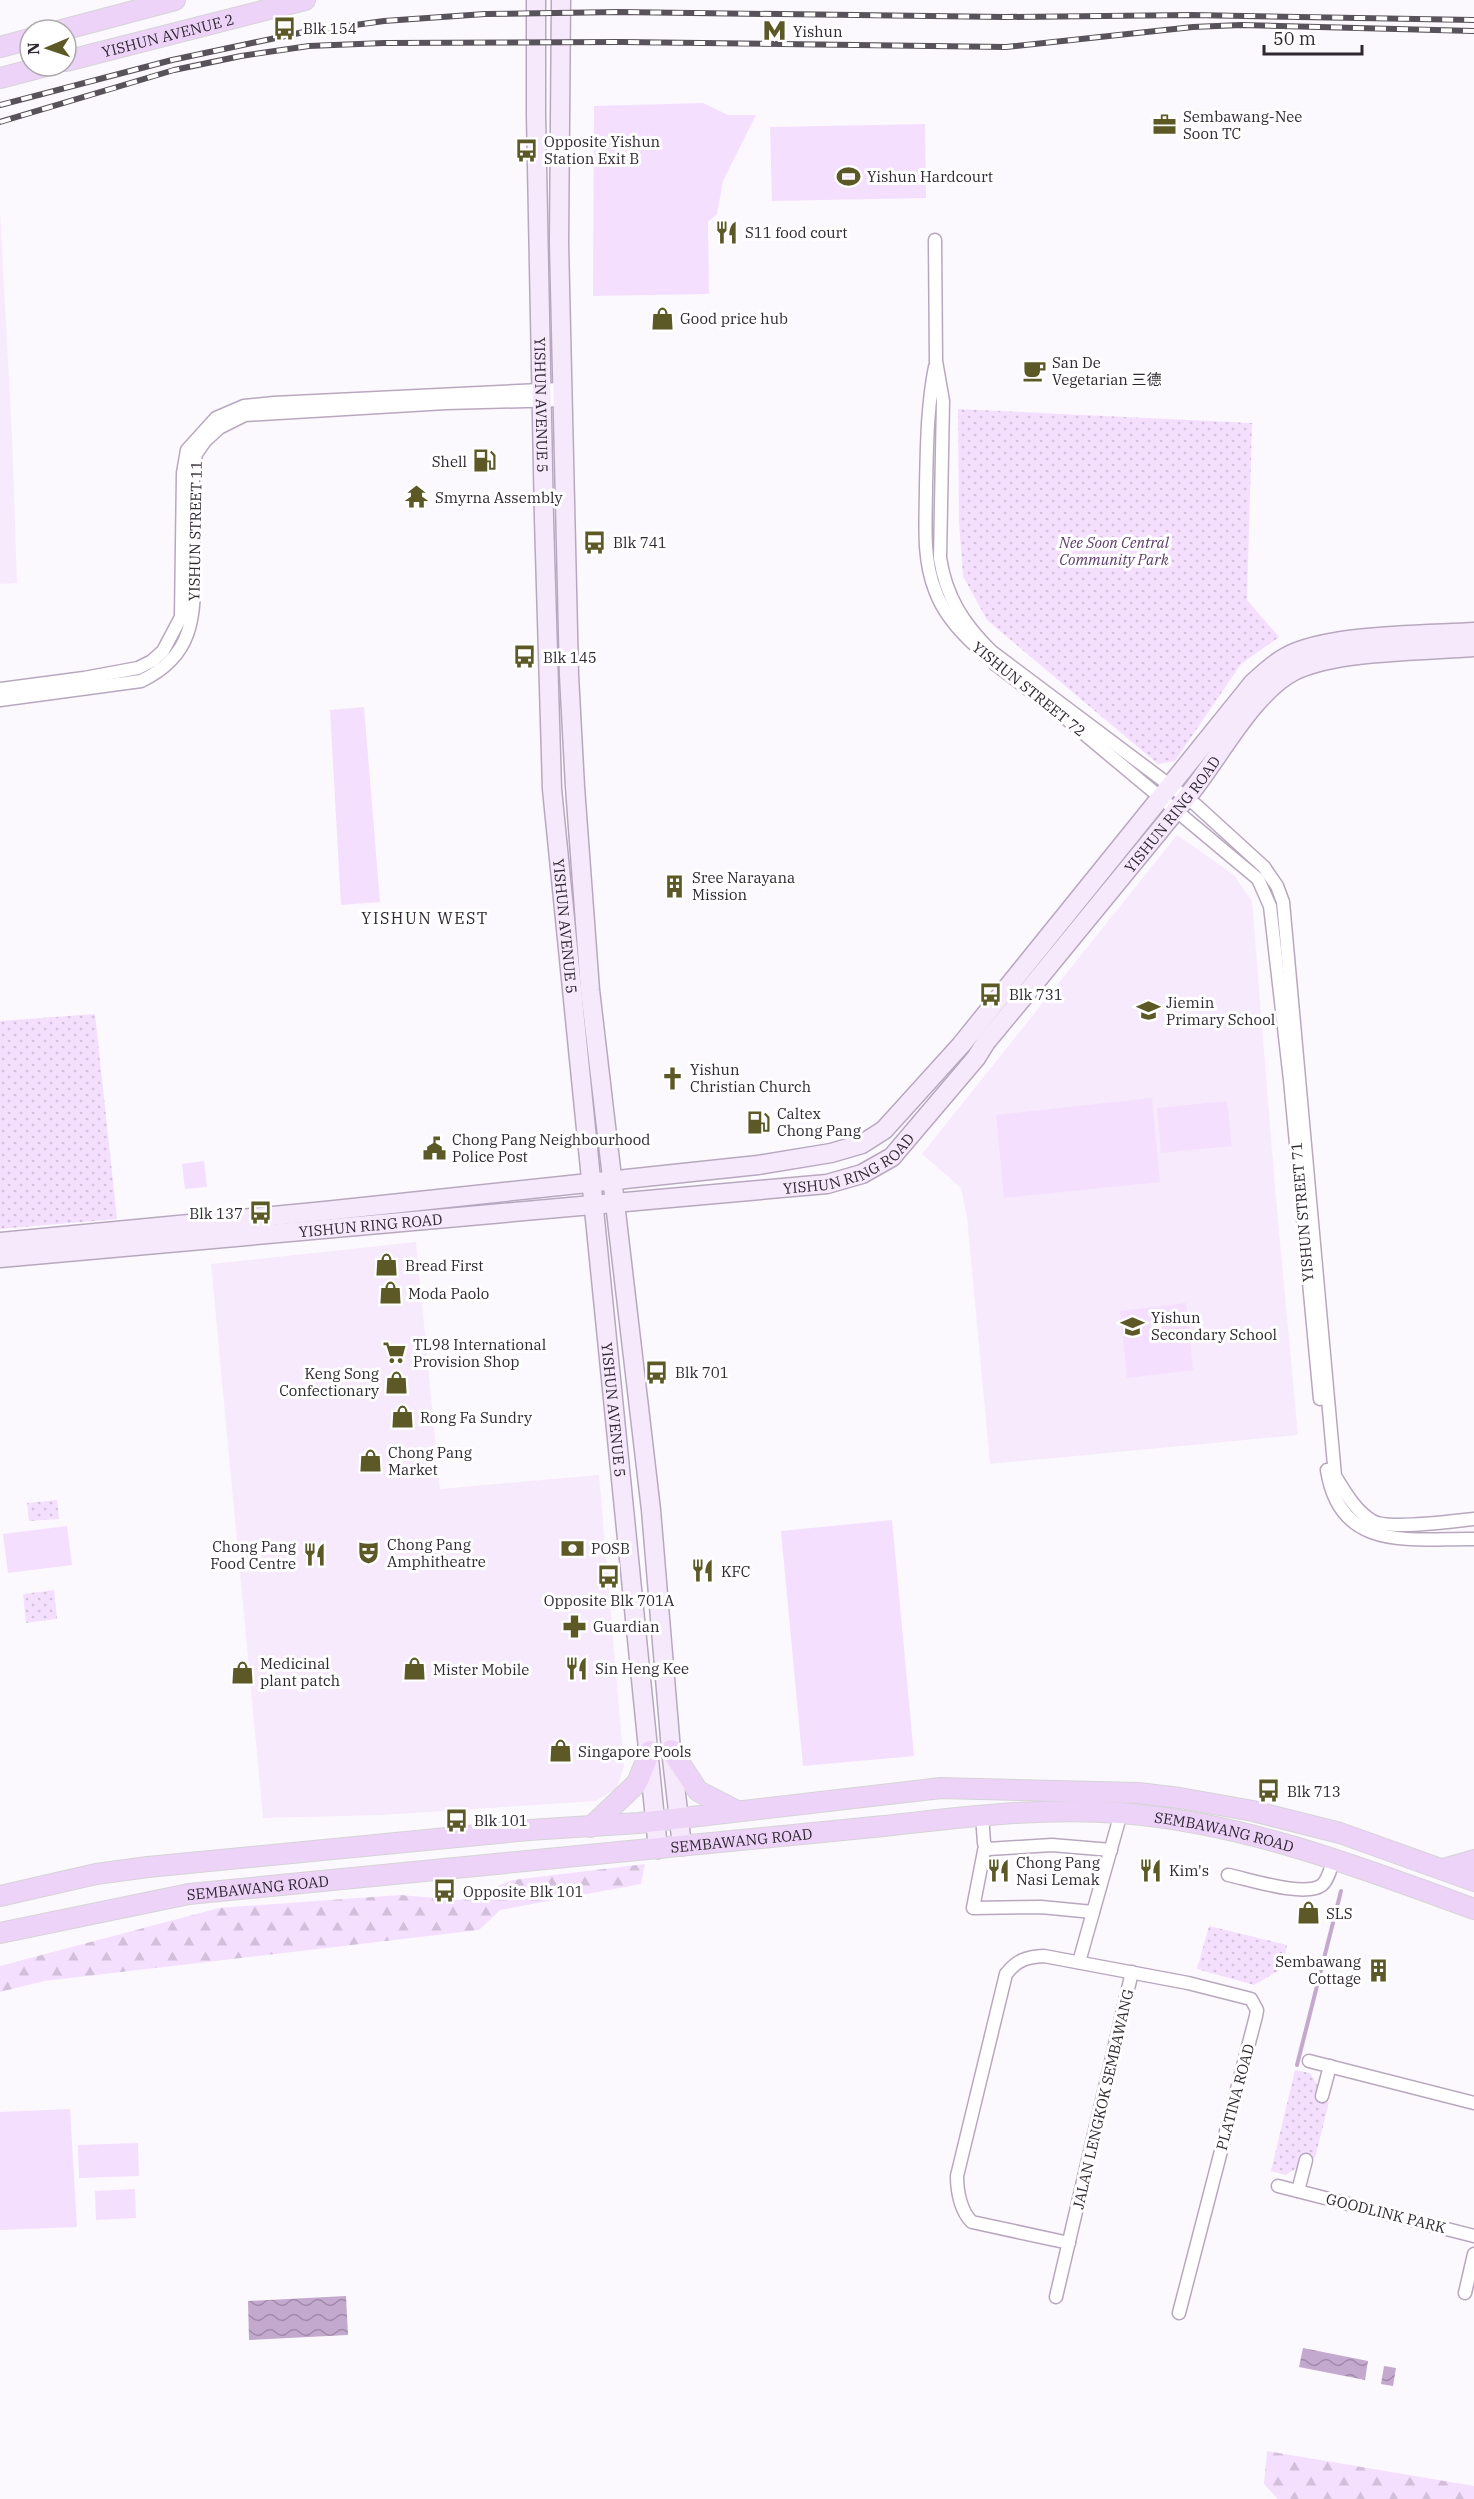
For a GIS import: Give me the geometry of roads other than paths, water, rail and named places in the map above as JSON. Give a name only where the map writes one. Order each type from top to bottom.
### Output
[{"type":"main road","name":"YISHUN AVENUE 2","points":[[78,26],[175,0]]},
{"type":"main road","name":"YISHUN AVENUE 2","points":[[78,58],[305,0]]},
{"type":"main road","name":"YISHUN AVENUE 5","points":[[536,0],[536,115],[552,789],[658,1848]]},
{"type":"main road","name":"YISHUN AVENUE 5","points":[[561,0],[559,243],[569,675],[575,787],[590,990],[651,1510],[671,1750],[682,1846]]},
{"type":"main road","points":[[0,47],[18,42]]},
{"type":"main road","points":[[0,78],[18,73]]},
{"type":"main road","name":"YISHUN RING ROAD","points":[[0,1242],[325,1211],[800,1159],[862,1144],[884,1130],[961,1045],[1253,683],[1287,656],[1338,642],[1474,632]]},
{"type":"main road","name":"YISHUN RING ROAD","points":[[0,1258],[827,1184],[862,1174],[892,1157],[976,1058],[986,1042],[1181,804],[1258,703],[1282,679],[1311,664],[1336,659],[1474,647]]},
{"type":"main road","points":[[671,1750],[698,1791],[737,1811]]},
{"type":"main road","points":[[591,1827],[637,1783],[650,1751]]},
{"type":"main road","name":"SEMBAWANG ROAD","points":[[0,1896],[96,1874],[148,1867],[530,1830],[656,1821],[941,1788],[1140,1793],[1254,1811],[1340,1833],[1474,1881]]},
{"type":"main road","name":"SEMBAWANG ROAD","points":[[0,1933],[189,1894],[982,1815],[1121,1813],[1181,1821],[1238,1833],[1334,1859],[1474,1910]]},
{"type":"main road","points":[[1443,1869],[1474,1860]]},
{"type":"street","name":"YISHUN STREET 72","points":[[935,240],[936,361],[928,402],[925,535],[930,575],[944,609],[968,640],[990,659],[1181,804]]},
{"type":"street","name":"YISHUN STREET 11","points":[[0,700],[141,681],[160,672],[173,658],[186,640],[195,611],[193,473],[196,454],[219,428],[245,415],[542,395]]},
{"type":"street","name":"YISHUN STREET 11","points":[[0,689],[138,668],[152,661],[163,651],[181,617],[183,473],[187,450],[216,418],[244,406],[274,403],[563,395]]},
{"type":"street","name":"YISHUN STREET 71","points":[[1181,804],[1264,867],[1277,886],[1283,902],[1335,1476],[1358,1510],[1373,1522],[1391,1525],[1474,1519]]},
{"type":"street","name":"YISHUN STREET 71","points":[[1181,804],[1258,879],[1270,906],[1290,1080],[1322,1428],[1330,1487],[1340,1506],[1356,1524],[1369,1533],[1393,1538],[1474,1539]]},
{"type":"street","points":[[1079,1962],[1121,1813]]},
{"type":"street","points":[[982,1815],[985,1846],[973,1908],[1041,1907],[1094,1912]]},
{"type":"street","points":[[985,1846],[990,1849],[1052,1845],[1111,1850]]},
{"type":"street","points":[[1228,1875],[1313,1890],[1324,1883],[1334,1859]]},
{"type":"street","name":"JALAN LENGKOK SEMBAWANG","points":[[1056,2297],[1069,2243],[1132,1972],[1044,1956],[1029,1957],[1017,1961],[1006,1974],[957,2183],[966,2217],[972,2223],[1069,2243]]},
{"type":"street","name":"PLATINA ROAD","points":[[1132,1972],[1251,1999],[1257,2010],[1179,2313]]},
{"type":"street","points":[[1309,2061],[1474,2103]]},
{"type":"street","points":[[1322,2096],[1330,2066]]},
{"type":"street","points":[[1298,2191],[1306,2160]]},
{"type":"street","name":"GOODLINK PARK","points":[[1278,2186],[1474,2236]]},
{"type":"street","points":[[1465,2293],[1474,2254]]},
{"type":"water","points":[[346,2296],[348,2335],[249,2340],[248,2301]]},
{"type":"water","points":[[1303,2348],[1368,2361],[1365,2380],[1299,2367]]},
{"type":"water","points":[[1384,2366],[1396,2368],[1393,2386],[1381,2384]]},
{"type":"waterway","points":[[1297,2065],[1341,1891]]},
{"type":"railway","points":[[0,105],[172,60],[304,32],[384,21],[485,14],[619,12],[1005,17],[1192,15],[1474,20]]},
{"type":"railway","points":[[0,122],[174,70],[241,56],[309,46],[384,43],[621,42],[1006,47],[1193,27],[1241,25],[1474,31]]},
{"type":"place","name":"Blk 154","points":[[285,28]]},
{"type":"place","name":"Yishun","points":[[775,31]]},
{"type":"place","name":"Sembawang-Nee Soon TC","points":[[1165,125]]},
{"type":"place","name":"Opposite Yishun Station Exit B","points":[[526,150]]},
{"type":"place","name":"Yishun Hardcourt","points":[[849,176]]},
{"type":"place","name":"S11 food court","points":[[727,232]]},
{"type":"place","name":"Good price hub","points":[[662,318]]},
{"type":"place","name":"San De Vegetarian 三德","points":[[1034,371]]},
{"type":"place","name":"Shell","points":[[485,461]]},
{"type":"place","name":"Smyrna Assembly","points":[[417,497]]},
{"type":"place","name":"Blk 741","points":[[595,542]]},
{"type":"place","name":"Blk 145","points":[[525,657]]},
{"type":"place","name":"Sree Narayana Mission","points":[[674,886]]},
{"type":"place","name":"Blk 731","points":[[991,994]]},
{"type":"place","name":"Jiemin Primary School","points":[[1148,1011]]},
{"type":"place","name":"Yishun Christian Church","points":[[672,1078]]},
{"type":"place","name":"Caltex Chong Pang","points":[[759,1122]]},
{"type":"place","name":"Chong Pang Neighbourhood Police Post","points":[[434,1148]]},
{"type":"place","name":"Blk 137","points":[[261,1213]]},
{"type":"place","name":"Bread First","points":[[387,1265]]},
{"type":"place","name":"Moda Paolo","points":[[390,1293]]},
{"type":"place","name":"Yishun Secondary School","points":[[1133,1326]]},
{"type":"place","name":"TL98 International Provision Shop","points":[[395,1353]]},
{"type":"place","name":"Blk 701","points":[[657,1372]]},
{"type":"place","name":"Keng Song Confectionary","points":[[397,1382]]},
{"type":"place","name":"Rong Fa Sundry","points":[[402,1417]]},
{"type":"place","name":"Chong Pang Market","points":[[370,1461]]},
{"type":"place","name":"POSB","points":[[573,1548]]},
{"type":"place","name":"Chong Pang Amphitheatre","points":[[369,1553]]},
{"type":"place","name":"Chong Pang Food Centre","points":[[314,1555]]},
{"type":"place","name":"KFC","points":[[703,1571]]},
{"type":"place","name":"Opposite Blk 701A","points":[[609,1576]]},
{"type":"place","name":"Guardian","points":[[575,1626]]},
{"type":"place","name":"Sin Heng Kee","points":[[577,1668]]},
{"type":"place","name":"Mister Mobile","points":[[415,1669]]},
{"type":"place","name":"Medicinal plant patch","points":[[242,1672]]},
{"type":"place","name":"Singapore Pools","points":[[560,1751]]},
{"type":"place","name":"Blk 713","points":[[1269,1791]]},
{"type":"place","name":"Blk 101","points":[[456,1820]]},
{"type":"place","name":"Kim's","points":[[1151,1870]]},
{"type":"place","name":"Chong Pang Nasi Lemak","points":[[998,1871]]},
{"type":"place","name":"Opposite Blk 101","points":[[445,1891]]},
{"type":"place","name":"SLS","points":[[1308,1913]]},
{"type":"place","name":"Sembawang Cottage","points":[[1379,1970]]},
{"type":"district","name":"YISHUN WEST","points":[[425,918]]},
{"type":"park label","name":"Nee Soon Central Community Park","points":[[1114,550]]}]
